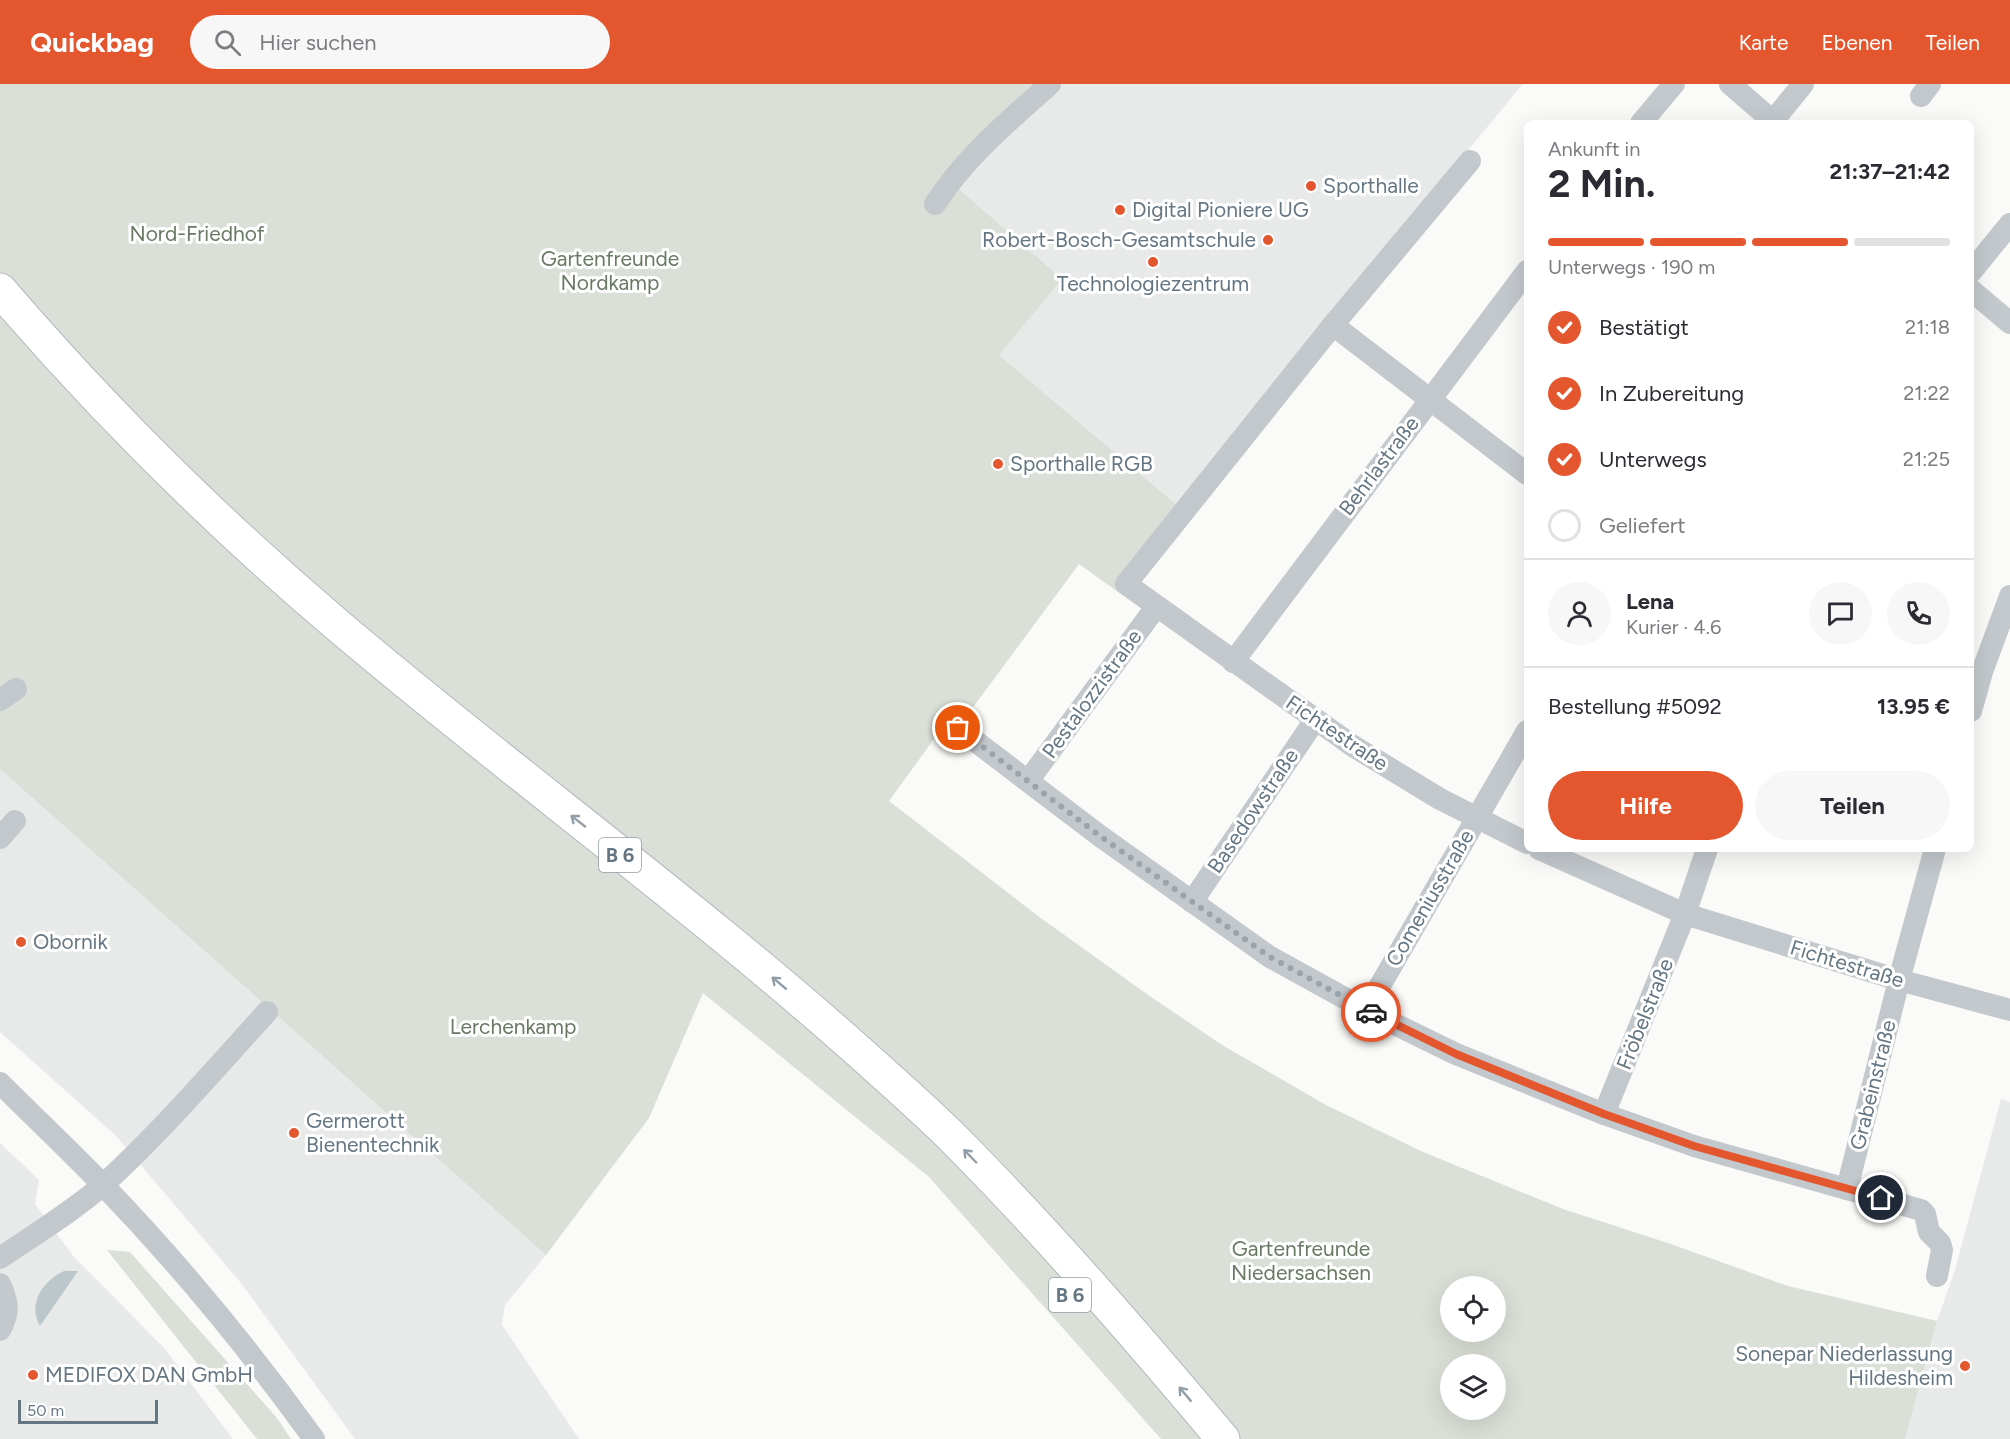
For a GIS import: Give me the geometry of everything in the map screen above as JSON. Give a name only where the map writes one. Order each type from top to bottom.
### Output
[{"type":"highway","name":"B 6","points":[[0,290],[83,384],[139,442],[206,507],[326,615],[550,800],[738,949],[863,1055],[955,1139],[1066,1258],[1222,1439]]},
{"type":"highway","name":"B 6","points":[[0,321],[125,457],[192,522],[273,595],[408,712],[724,964],[849,1071],[906,1124],[983,1198],[1194,1439]]},
{"type":"street","points":[[935,204],[948,183],[997,131],[1050,84]]},
{"type":"street","points":[[1644,120],[1674,84]]},
{"type":"street","points":[[1730,84],[1772,120]]},
{"type":"street","points":[[1776,120],[1803,84]]},
{"type":"street","points":[[1470,161],[1333,325],[1524,472]]},
{"type":"street","points":[[1974,268],[2010,224]]},
{"type":"street","name":"Behrlastraße","points":[[1233,662],[1524,275]]},
{"type":"street","points":[[1974,293],[2010,323]]},
{"type":"street","name":"Fichtestraße","points":[[1333,325],[1126,584],[1315,720],[1399,775],[1524,842]]},
{"type":"street","points":[[1974,700],[2010,596]]},
{"type":"street","name":"Pestalozzistraße","points":[[1028,781],[1156,607]]},
{"type":"street","name":"Basedowstraße","points":[[1192,902],[1315,720]]},
{"type":"street","name":"Pestalozzistraße","points":[[958,728],[1100,836],[1192,902]]},
{"type":"street","name":"Comeniusstraße","points":[[1366,1010],[1524,736]]},
{"type":"street","name":"Fichtestraße","points":[[1546,852],[1685,914],[1899,980],[2010,1011]]},
{"type":"street","points":[[1685,914],[1706,852]]},
{"type":"street","name":"Grabeinstraße","points":[[1847,1189],[1899,980],[1934,852]]},
{"type":"street","points":[[1192,902],[1270,957],[1366,1010],[1456,1054],[1604,1114],[1694,1146],[1921,1210],[1925,1214],[1927,1228],[1940,1243],[1942,1250],[1937,1276]]},
{"type":"street","name":"Fröbelstraße","points":[[1604,1114],[1685,914]]},
{"type":"street","points":[[0,1258],[75,1208],[103,1185],[183,1104],[267,1012]]},
{"type":"street","points":[[0,1083],[103,1185],[215,1310],[279,1390],[314,1439]]},
{"type":"street","points":[[0,1284],[8,1302],[8,1314],[0,1330]]},
{"type":"shaded area","points":[[1034,84],[1523,84],[1395,238],[1183,510],[999,355],[1061,279],[949,178]]},
{"type":"shaded area","points":[[0,769],[546,1255],[505,1305],[502,1325],[579,1439],[355,1439],[241,1283],[116,1136],[0,1032]]},
{"type":"shaded area","points":[[2001,1099],[2010,1102],[2010,1439],[1905,1439],[1937,1321],[1955,1270]]},
{"type":"shaded area","points":[[0,1143],[39,1180],[35,1204],[74,1257],[164,1348],[233,1439],[0,1439]]},
{"type":"shaded area","points":[[64,1271],[78,1271],[40,1326],[35,1309],[39,1294],[56,1275]]},
{"type":"green space","points":[[0,84],[1034,84],[949,178],[1062,279],[999,355],[1183,510],[1118,592],[1079,564],[963,721],[947,721],[889,801],[1038,916],[1144,992],[1222,1045],[1326,1105],[1423,1152],[1563,1209],[1668,1243],[1788,1286],[1937,1321],[1905,1439],[1161,1439],[929,1177],[703,993],[649,1118],[546,1255],[0,769]]},
{"type":"green space","points":[[107,1250],[130,1252],[277,1418],[291,1439],[257,1439]]},
{"type":"way so far","points":[[958,728],[1100,836],[1270,957],[1371,1012]]},
{"type":"place","name":"Sporthalle","points":[[1311,186]]},
{"type":"place","name":"Digital Pioniere UG","points":[[1120,210]]},
{"type":"place","name":"Robert-Bosch-Gesamtschule","points":[[1268,240]]},
{"type":"place","name":"Technologiezentrum","points":[[1153,262]]},
{"type":"place","name":"Sporthalle RGB","points":[[998,464]]},
{"type":"place","name":"Obornik","points":[[21,942]]},
{"type":"place","name":"Germerott Bienentechnik","points":[[294,1133]]},
{"type":"place","name":"Sonepar Niederlassung Hildesheim","points":[[1965,1366]]},
{"type":"place","name":"MEDIFOX DAN GmbH","points":[[33,1375]]},
{"type":"route","points":[[1371,1012],[1456,1054],[1604,1114],[1694,1146],[1881,1198]]},
{"type":"park label","name":"Nord-Friedhof","points":[[197,234]]},
{"type":"park label","name":"Gartenfreunde Nordkamp","points":[[610,271]]},
{"type":"park label","name":"Lerchenkamp","points":[[513,1027]]},
{"type":"park label","name":"Gartenfreunde Niedersachsen","points":[[1301,1261]]}]
